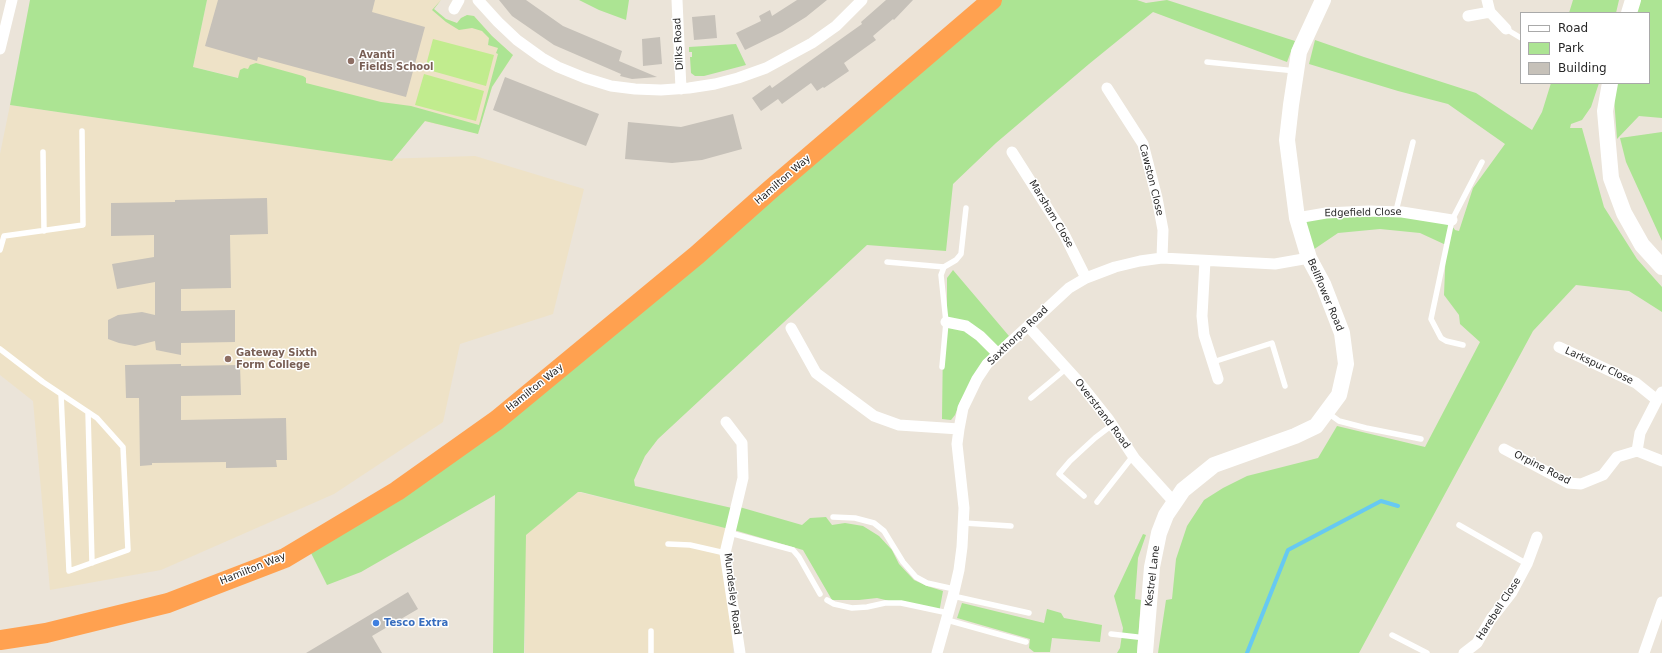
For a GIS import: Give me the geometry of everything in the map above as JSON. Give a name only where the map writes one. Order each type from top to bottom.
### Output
[{"type":"highway","name":"Hamilton Way","points":[[0,640],[46,634],[168,603],[285,558],[397,492],[497,420],[697,255],[776,184],[992,0]]},
{"type":"street","points":[[0,49],[12,0]]},
{"type":"street","points":[[478,0],[498,22],[525,46],[542,58],[566,70],[598,82],[618,87],[641,90],[681,89],[715,84],[738,78],[775,64],[812,43],[836,26],[862,0]]},
{"type":"street","name":"Dilks Road","points":[[677,0],[681,89]]},
{"type":"street","name":"Bellflower Road","points":[[1174,502],[1183,490],[1214,465],[1295,436],[1316,426],[1339,395],[1346,364],[1342,333],[1323,284],[1309,258],[1297,218],[1288,140],[1299,52],[1324,0]]},
{"type":"street","points":[[1487,0],[1490,12],[1506,29]]},
{"type":"street","points":[[1629,12],[1633,0]]},
{"type":"street","points":[[1468,16],[1490,12]]},
{"type":"street","points":[[1610,84],[1605,111],[1611,178],[1624,213],[1642,245],[1662,267]]},
{"type":"street","name":"Cawston Close","points":[[1107,88],[1143,144],[1157,198],[1163,230],[1162,258]]},
{"type":"street","name":"Marsham Close","points":[[1012,152],[1064,234],[1086,278]]},
{"type":"street","name":"Edgefield Close","points":[[1297,218],[1326,213],[1396,211],[1452,220]]},
{"type":"street","name":"Saxthorpe Road","points":[[937,653],[948,616],[958,570],[964,523],[964,508],[957,444],[959,429],[963,408],[977,379],[987,364],[1070,288],[1086,278],[1115,267],[1162,258],[1275,264],[1309,258]]},
{"type":"street","points":[[1205,261],[1202,316],[1204,334],[1218,379]]},
{"type":"street","points":[[946,322],[966,326],[980,336],[998,354]]},
{"type":"street","name":"Overstrand Road","points":[[1028,326],[1067,368],[1112,425],[1133,456],[1174,502]]},
{"type":"street","points":[[791,328],[816,372],[874,416],[899,425],[959,429]]},
{"type":"street","name":"Larkspur Close","points":[[1559,347],[1636,382],[1659,396],[1640,433],[1637,451]]},
{"type":"street","name":"Mundesley Road","points":[[726,422],[742,443],[743,478],[725,553],[740,653]]},
{"type":"street","name":"Orpine Road","points":[[1504,449],[1568,484],[1581,484],[1603,475],[1617,457],[1637,451]]},
{"type":"street","points":[[1637,451],[1662,461]]},
{"type":"street","name":"Kestrel Lane","points":[[1145,646],[1152,567],[1159,533],[1166,515],[1174,502]]},
{"type":"street","name":"Harebell Close","points":[[1464,653],[1477,643],[1491,619],[1512,592],[1527,564],[1537,537]]},
{"type":"street","points":[[1644,653],[1662,602]]},
{"type":"lane","points":[[1506,29],[1520,37]]},
{"type":"lane","points":[[1207,62],[1296,72]]},
{"type":"lane","points":[[0,250],[4,236],[83,225],[82,131]]},
{"type":"lane","points":[[1396,211],[1413,142]]},
{"type":"lane","points":[[43,152],[44,231]]},
{"type":"lane","points":[[1463,345],[1446,341],[1441,338],[1430,319],[1452,220],[1482,162]]},
{"type":"lane","points":[[887,262],[944,267],[956,260],[960,254],[966,208]]},
{"type":"lane","points":[[942,367],[946,322],[941,275],[944,267]]},
{"type":"lane","points":[[1213,362],[1272,343],[1284,386]]},
{"type":"lane","points":[[0,349],[61,394],[97,418],[123,447],[128,550],[69,572],[61,394]]},
{"type":"lane","points":[[1031,398],[1067,368]]},
{"type":"lane","points":[[88,412],[92,563]]},
{"type":"lane","points":[[1327,412],[1339,421],[1422,439]]},
{"type":"lane","points":[[1084,496],[1060,474],[1070,461],[1112,425]]},
{"type":"lane","points":[[1097,502],[1133,456]]},
{"type":"lane","points":[[833,517],[855,518],[874,523],[884,531],[903,562],[916,577],[927,583],[953,592],[1029,613]]},
{"type":"lane","points":[[964,523],[1011,526]]},
{"type":"lane","points":[[1459,525],[1527,564]]},
{"type":"lane","points":[[730,534],[793,550],[799,557],[820,594]]},
{"type":"lane","points":[[668,544],[690,545],[725,553]]},
{"type":"lane","points":[[827,600],[834,604],[852,608],[867,607],[885,603],[901,603],[948,616],[1026,642]]},
{"type":"lane","points":[[651,631],[651,653]]},
{"type":"lane","points":[[1111,634],[1145,646]]},
{"type":"lane","points":[[1392,636],[1427,653]]},
{"type":"shaded area","name":"Avanti Fields School","points":[[207,0],[441,0],[434,9],[446,19],[457,23],[461,18],[467,15],[474,16],[492,36],[513,55],[492,87],[478,134],[193,67]]},
{"type":"shaded area","name":"Gateway Sixth Form College","points":[[10,105],[382,159],[475,156],[584,189],[553,314],[460,344],[443,422],[334,494],[161,570],[50,590],[33,401],[0,375],[0,154]]},
{"type":"shaded area","points":[[578,492],[729,529],[733,653],[525,653],[525,535]]},
{"type":"green space","points":[[30,0],[207,0],[193,67],[238,78],[240,70],[244,68],[248,69],[250,65],[256,63],[303,76],[306,78],[306,83],[381,102],[411,106],[479,125],[498,54],[496,53],[498,48],[488,45],[489,38],[482,31],[472,28],[459,30],[446,22],[432,10],[441,0],[434,9],[446,19],[457,23],[461,18],[467,15],[474,16],[492,36],[513,55],[492,87],[478,134],[425,121],[392,161],[10,105]]},
{"type":"green space","points":[[579,0],[629,0],[626,20],[599,10]]},
{"type":"green space","points":[[991,0],[1137,0],[1146,3],[1167,0],[1295,41],[1287,62],[1153,12],[996,143],[953,184],[946,251],[867,245],[658,439],[645,456],[634,480],[635,486],[732,508],[729,529],[578,492],[526,535],[524,653],[493,653],[495,495],[361,572],[327,585],[310,551],[529,393]]},
{"type":"green space","points":[[1573,0],[1619,0],[1616,12],[1569,12]]},
{"type":"green space","points":[[1632,0],[1662,0],[1662,118],[1639,116],[1617,139],[1614,98],[1617,84],[1650,84],[1650,12],[1629,12]]},
{"type":"green space","points":[[433,39],[494,55],[486,86],[425,69]]},
{"type":"green space","points":[[1315,40],[1476,93],[1532,130],[1542,112],[1551,84],[1599,84],[1591,107],[1582,120],[1571,124],[1570,128],[1582,128],[1604,207],[1637,259],[1662,287],[1662,312],[1629,291],[1576,285],[1533,331],[1359,653],[1158,653],[1166,600],[1172,599],[1176,559],[1187,526],[1204,500],[1223,488],[1247,476],[1318,458],[1337,426],[1425,447],[1480,342],[1460,324],[1459,315],[1444,295],[1446,245],[1420,233],[1380,229],[1338,233],[1307,254],[1297,218],[1401,212],[1447,219],[1455,230],[1459,231],[1473,188],[1505,144],[1448,104],[1398,91],[1309,64]]},
{"type":"green space","points":[[736,44],[746,65],[704,76],[695,76],[691,73],[690,57],[692,57],[692,52],[689,52],[689,47]]},
{"type":"green space","points":[[424,74],[484,91],[476,121],[415,105]]},
{"type":"green space","points":[[1662,132],[1662,241],[1626,162],[1620,138]]},
{"type":"green space","points":[[953,270],[1009,336],[983,361],[951,420],[942,419],[943,342],[947,315],[947,278]]},
{"type":"green space","points":[[736,506],[802,525],[810,518],[826,517],[832,525],[845,523],[863,526],[879,536],[892,550],[899,564],[914,580],[943,591],[939,613],[877,598],[832,600],[803,550],[734,530]]},
{"type":"green space","points":[[1143,534],[1146,535],[1138,558],[1135,599],[1141,600],[1137,653],[1117,653],[1120,648],[1123,628],[1114,596]]},
{"type":"green space","points":[[962,603],[1044,623],[1047,609],[1061,613],[1064,618],[1102,625],[1100,642],[1052,638],[1050,652],[1034,652],[1029,648],[1030,639],[957,618]]},
{"type":"building","points":[[218,0],[375,0],[372,12],[425,27],[406,97],[258,57],[257,61],[205,46]]},
{"type":"building","points":[[499,0],[526,0],[563,26],[622,51],[619,61],[657,77],[632,79],[620,76],[621,74],[554,45],[512,16]]},
{"type":"building","points":[[797,0],[827,0],[806,17],[782,32],[745,50],[736,33],[761,21],[759,16],[770,10],[772,16]]},
{"type":"building","points":[[886,0],[913,0],[894,20],[893,19],[873,36],[876,40],[844,63],[849,71],[824,88],[823,87],[817,91],[811,83],[782,104],[778,99],[761,111],[752,98],[770,85],[772,88],[862,24],[861,22]]},
{"type":"building","points":[[715,15],[717,38],[694,40],[692,17]]},
{"type":"building","points":[[660,37],[662,64],[643,66],[642,39]]},
{"type":"building","points":[[505,77],[599,114],[586,146],[493,110]]},
{"type":"building","points":[[733,114],[742,149],[702,160],[672,163],[625,159],[628,122],[681,127]]},
{"type":"building","points":[[267,198],[268,234],[230,235],[231,288],[181,289],[181,311],[235,310],[235,342],[181,343],[181,355],[156,350],[155,341],[135,346],[108,339],[108,320],[118,315],[142,312],[155,315],[155,282],[117,289],[112,264],[154,257],[154,235],[111,236],[111,203]]},
{"type":"building","points":[[181,364],[181,366],[240,365],[241,395],[181,396],[181,420],[286,418],[287,460],[276,460],[277,467],[226,468],[226,462],[152,463],[152,465],[140,466],[139,398],[126,398],[125,365]]},
{"type":"building","name":"Tesco Extra","points":[[408,592],[418,609],[372,636],[382,653],[306,653]]},
{"type":"waterway","points":[[1247,653],[1288,550],[1381,501],[1398,506]]},
{"type":"place","name":"Avanti Fields School","points":[[351,61]]},
{"type":"place","name":"Gateway Sixth Form College","points":[[228,359]]},
{"type":"place","name":"Tesco Extra","points":[[376,623]]}]
